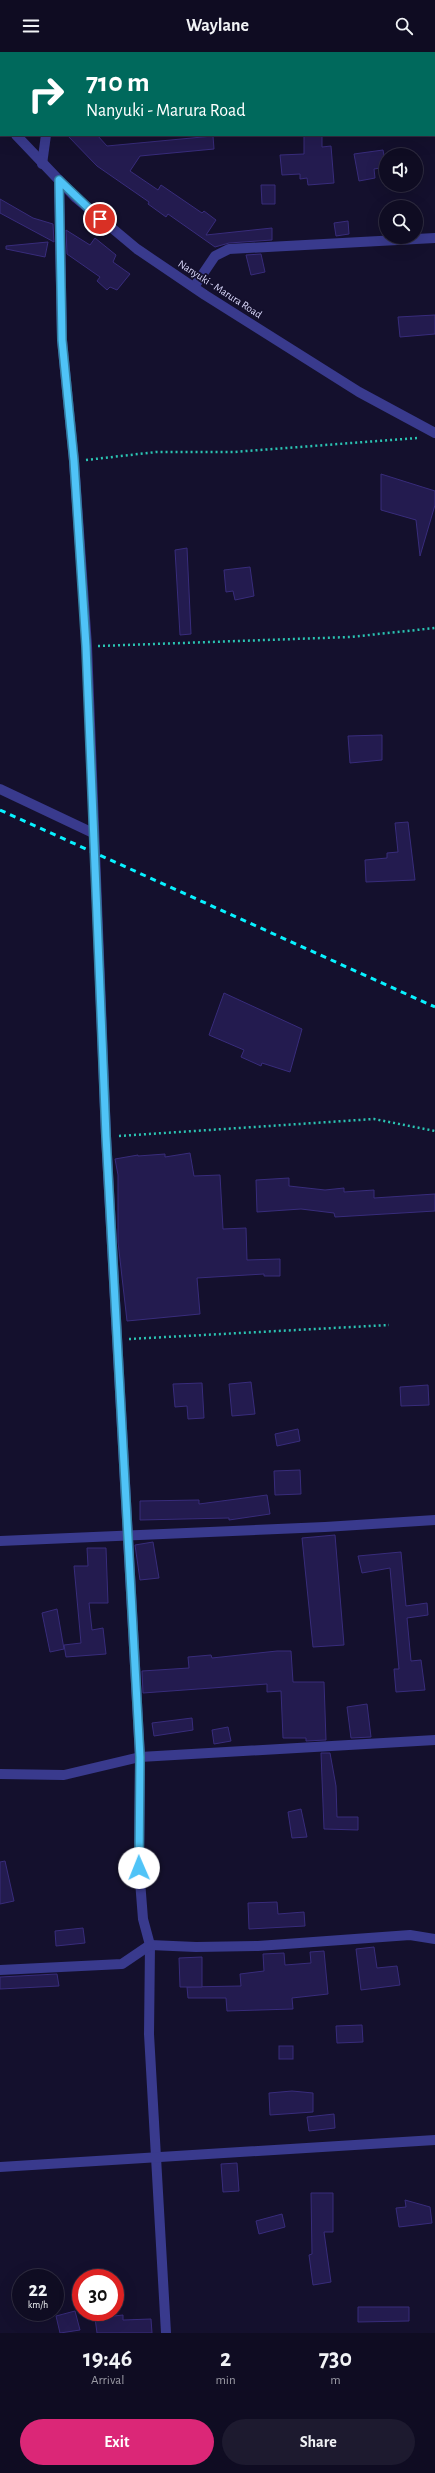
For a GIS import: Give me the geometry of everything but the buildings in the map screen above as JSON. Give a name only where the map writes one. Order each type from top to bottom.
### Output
[{"type":"street","name":"Nanyuki - Marura Road","points":[[17,136],[42,164],[109,227],[194,286],[360,392],[435,433]]},
{"type":"street","points":[[42,164],[46,136]]},
{"type":"street","points":[[59,180],[62,340],[74,461],[86,646],[106,1136],[140,1757],[139,1868],[142,1919],[150,1945],[149,2034],[166,2333]]},
{"type":"street","points":[[194,286],[215,256],[229,249],[435,238]]},
{"type":"street","points":[[0,789],[93,833]]},
{"type":"street","points":[[0,1542],[128,1535],[325,1528],[435,1520]]},
{"type":"street","points":[[0,1774],[64,1775],[140,1757],[435,1740]]},
{"type":"street","points":[[0,1970],[122,1964],[150,1945],[258,1946],[410,1935],[435,1939]]},
{"type":"street","points":[[0,2167],[99,2162],[156,2156],[300,2150],[435,2140]]},
{"type":"path","points":[[74,461],[156,452],[234,452],[421,438]]},
{"type":"path","points":[[86,646],[350,636],[435,628]]},
{"type":"path","points":[[106,1136],[374,1119],[435,1131]]},
{"type":"path","points":[[116,1339],[389,1325]]},
{"type":"railway","points":[[0,810],[435,1007]]},
{"type":"route","points":[[100,219],[76,198],[59,180],[62,340],[74,461],[86,646],[90,780],[93,833],[96,853],[106,1136],[140,1757],[138,1814],[139,1868]]}]
